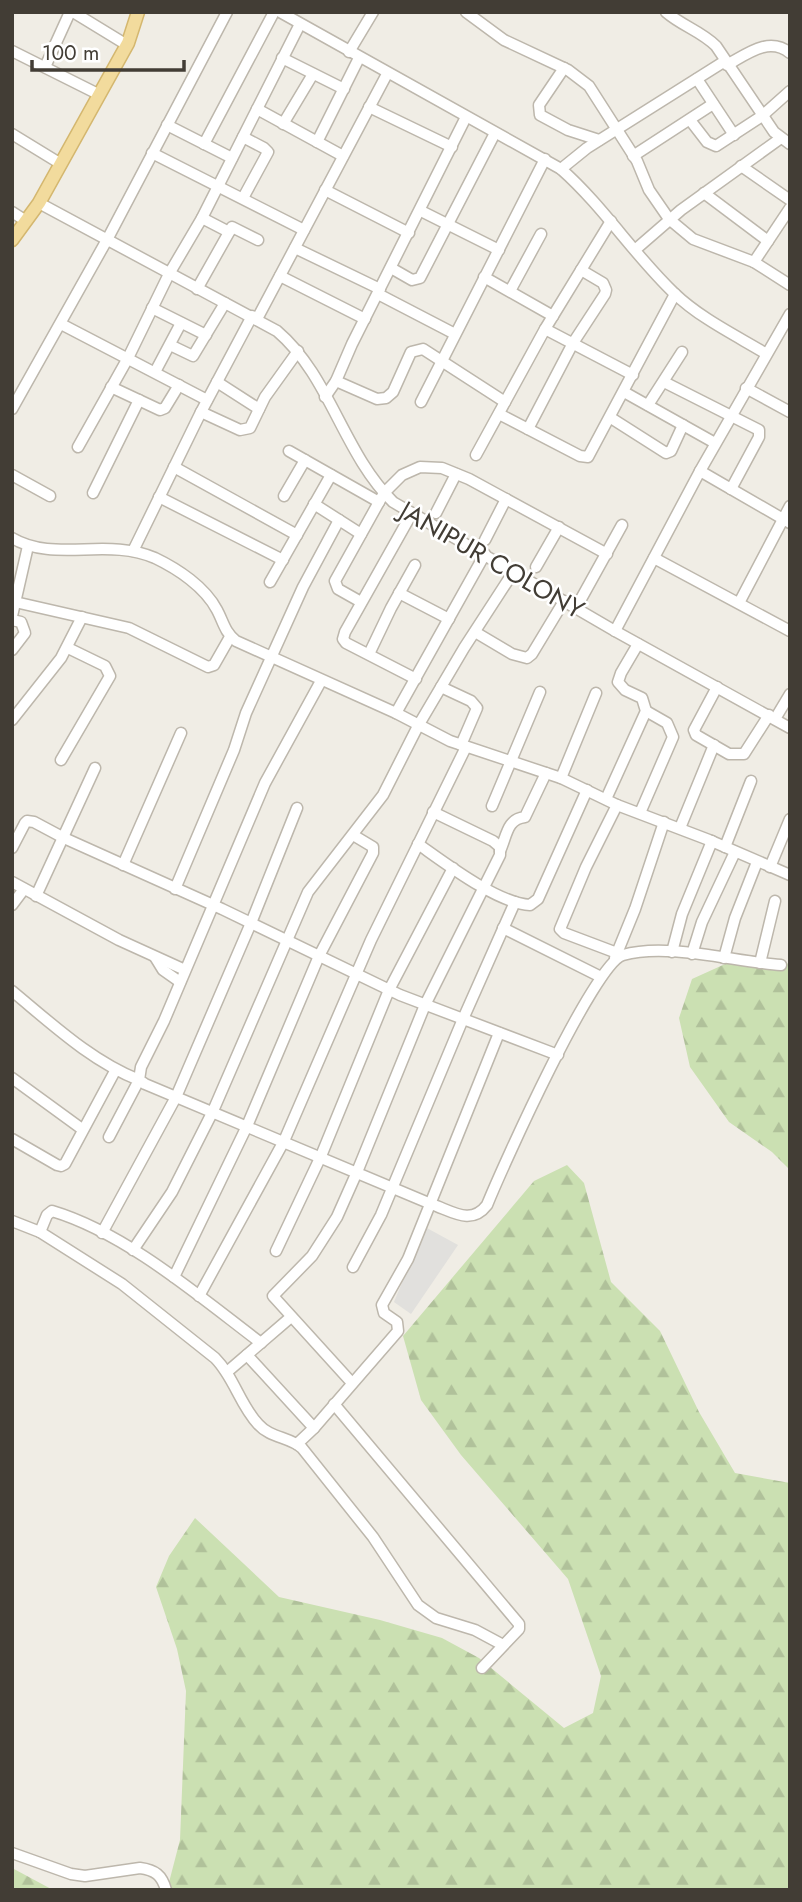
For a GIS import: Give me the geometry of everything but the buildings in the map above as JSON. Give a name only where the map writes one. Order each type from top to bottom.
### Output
[{"type":"main road","points":[[12,240],[39,203],[127,45],[133,34],[138,12]]},
{"type":"street","points":[[45,67],[71,12],[127,45]]},
{"type":"street","points":[[12,409],[108,238],[226,12]]},
{"type":"street","points":[[204,144],[274,12]]},
{"type":"street","points":[[279,12],[561,169],[583,189],[675,294],[698,312],[765,353]]},
{"type":"street","points":[[349,52],[373,12]]},
{"type":"street","points":[[466,12],[513,45],[564,68],[589,86],[634,156],[649,190],[669,219],[693,239],[754,262],[790,285]]},
{"type":"street","points":[[636,249],[669,219],[741,166],[785,141],[762,116],[716,46],[705,35],[666,12]]},
{"type":"street","points":[[78,447],[128,358],[169,274],[202,218],[300,24]]},
{"type":"street","points":[[561,169],[599,140],[726,63],[771,45],[784,48],[790,53]]},
{"type":"street","points":[[12,51],[98,94]]},
{"type":"street","points":[[282,58],[344,89]]},
{"type":"street","points":[[317,142],[359,58]]},
{"type":"street","points":[[564,68],[539,105],[540,115],[568,130],[599,140]]},
{"type":"street","points":[[284,124],[313,74]]},
{"type":"street","points":[[133,551],[207,400],[280,276],[387,74]]},
{"type":"street","points":[[696,79],[734,135]]},
{"type":"street","points":[[690,120],[713,146],[762,116],[790,91]]},
{"type":"street","points":[[634,156],[713,104]]},
{"type":"street","points":[[369,107],[452,147]]},
{"type":"street","points":[[257,109],[343,156]]},
{"type":"street","points":[[326,397],[466,117]]},
{"type":"street","points":[[167,125],[232,158]]},
{"type":"street","points":[[391,268],[412,280],[420,278],[495,133]]},
{"type":"street","points":[[12,134],[61,164]]},
{"type":"street","points":[[243,138],[268,152],[243,198]]},
{"type":"street","points":[[152,153],[304,230]]},
{"type":"street","points":[[421,402],[545,159]]},
{"type":"street","points":[[741,166],[790,200]]},
{"type":"street","points":[[325,190],[409,233]]},
{"type":"street","points":[[704,193],[768,241]]},
{"type":"street","name":"JANIPUR COLONY","points":[[39,203],[277,331],[298,351],[374,481],[381,498],[393,502],[615,631],[790,728]]},
{"type":"street","points":[[754,262],[790,208]]},
{"type":"street","points":[[421,211],[499,250]]},
{"type":"street","points":[[12,212],[26,221]]},
{"type":"street","points":[[202,218],[229,232]]},
{"type":"street","points":[[476,455],[545,329],[611,221]]},
{"type":"street","points":[[197,289],[234,227],[258,240]]},
{"type":"street","points":[[510,291],[541,234]]},
{"type":"street","points":[[295,248],[455,334]]},
{"type":"street","points":[[528,429],[573,343],[606,290],[603,284],[581,270]]},
{"type":"street","points":[[280,276],[365,319]]},
{"type":"street","points":[[484,277],[553,316]]},
{"type":"street","points":[[499,414],[586,457],[593,452],[675,294]]},
{"type":"street","points":[[170,345],[193,356],[225,303]]},
{"type":"street","points":[[152,308],[206,335]]},
{"type":"street","points":[[615,631],[715,443],[790,314]]},
{"type":"street","points":[[155,372],[181,323]]},
{"type":"street","points":[[61,324],[207,400]]},
{"type":"street","points":[[545,329],[633,375]]},
{"type":"street","points":[[336,381],[382,399],[393,392],[408,357],[414,350],[423,349],[505,402]]},
{"type":"street","points":[[201,412],[232,427],[245,430],[254,423],[269,390],[298,351]]},
{"type":"street","points":[[648,405],[682,352]]},
{"type":"street","points":[[217,382],[259,410]]},
{"type":"street","points":[[664,382],[756,428],[760,433],[731,489]]},
{"type":"street","points":[[111,387],[160,410],[165,408],[179,385]]},
{"type":"street","points":[[746,388],[790,412]]},
{"type":"street","points":[[624,392],[715,443]]},
{"type":"street","points":[[93,493],[139,400]]},
{"type":"street","points":[[611,418],[666,453],[671,450],[683,425]]},
{"type":"street","points":[[289,451],[331,475],[381,498]]},
{"type":"street","points":[[284,496],[305,460]]},
{"type":"street","points":[[174,467],[297,535]]},
{"type":"street","points":[[361,602],[338,589],[335,582],[381,498],[402,474],[420,467],[442,468],[456,474],[607,554]]},
{"type":"street","points":[[700,471],[786,521]]},
{"type":"street","points":[[436,513],[456,474]]},
{"type":"street","points":[[12,475],[50,496]]},
{"type":"street","points":[[270,582],[331,475]]},
{"type":"street","points":[[159,497],[283,560]]},
{"type":"street","points":[[485,540],[506,499]]},
{"type":"street","points":[[314,504],[361,534]]},
{"type":"street","points":[[739,603],[786,521],[790,506]]},
{"type":"street","points":[[412,513],[361,602],[344,639],[346,643],[416,679]]},
{"type":"street","points":[[175,889],[237,744],[246,713],[303,587],[339,520]]},
{"type":"street","points":[[576,608],[622,526]]},
{"type":"street","points":[[536,567],[559,527]]},
{"type":"street","points":[[12,538],[28,545],[55,550],[109,548],[133,551],[158,560],[201,589],[212,603],[230,637],[463,746],[561,778],[790,876]]},
{"type":"street","points":[[12,650],[25,633],[21,622],[12,618],[28,545]]},
{"type":"street","points":[[396,713],[485,554]]},
{"type":"street","points":[[654,558],[790,631]]},
{"type":"street","points":[[369,654],[415,565]]},
{"type":"street","points":[[133,1250],[172,1192],[213,1111],[308,892],[383,795],[418,726],[514,571]]},
{"type":"street","points":[[399,593],[449,619]]},
{"type":"street","points":[[475,632],[512,654],[527,658],[564,601]]},
{"type":"street","points":[[15,602],[129,628],[208,667],[214,665],[230,637]]},
{"type":"street","points":[[12,720],[49,676],[68,648],[82,617]]},
{"type":"street","points":[[606,799],[646,711],[642,698],[625,690],[618,682],[638,644]]},
{"type":"street","points":[[61,760],[110,676],[105,666],[68,648]]},
{"type":"street","points":[[109,1137],[139,1080],[141,1067],[214,906],[265,783],[321,681]]},
{"type":"street","points":[[199,1296],[284,1141],[356,974],[463,746],[477,708],[471,701],[441,687]]},
{"type":"street","points":[[717,687],[694,730],[696,735],[729,754],[744,754],[790,694]]},
{"type":"street","points":[[492,806],[540,692]]},
{"type":"street","points":[[561,778],[596,693]]},
{"type":"street","points":[[640,813],[673,737],[667,723],[646,711]]},
{"type":"street","points":[[123,865],[181,733]]},
{"type":"street","points":[[680,828],[714,745]]},
{"type":"street","points":[[36,896],[95,768]]},
{"type":"street","points":[[352,1383],[275,1300],[274,1294],[306,1264],[337,1217],[425,1005],[484,888],[512,822],[516,818],[525,817],[546,773]]},
{"type":"street","points":[[692,954],[751,781]]},
{"type":"street","points":[[418,844],[484,888],[515,902],[530,905],[538,899],[587,790]]},
{"type":"street","points":[[617,804],[560,929],[564,933],[616,956],[650,951],[672,952],[781,965]]},
{"type":"street","points":[[102,1233],[176,1097],[297,808]]},
{"type":"street","points":[[433,812],[494,841],[500,851]]},
{"type":"street","points":[[770,867],[790,819]]},
{"type":"street","points":[[12,848],[27,821],[34,822],[389,990],[558,1055]]},
{"type":"street","points":[[12,991],[61,1032],[115,1071],[431,1204],[463,1217],[471,1217],[484,1209],[529,1109],[593,988],[616,956],[635,909],[664,821]]},
{"type":"street","points":[[174,1277],[247,1126],[319,956],[373,853],[373,847],[353,835]]},
{"type":"street","points":[[672,952],[682,914],[712,841]]},
{"type":"street","points":[[724,958],[735,918],[757,862]]},
{"type":"street","points":[[276,1251],[321,1156],[389,990],[453,868]]},
{"type":"street","points":[[12,882],[185,970]]},
{"type":"street","points":[[12,905],[24,889]]},
{"type":"street","points":[[760,963],[775,901]]},
{"type":"street","points":[[353,1267],[371,1236],[393,1187],[515,902]]},
{"type":"street","points":[[503,928],[601,977]]},
{"type":"street","points":[[155,957],[163,970],[180,982]]},
{"type":"street","points":[[297,1444],[398,1331],[397,1322],[384,1313],[382,1305],[402,1271],[431,1204],[499,1033]]},
{"type":"street","points":[[12,1139],[61,1166],[72,1153],[82,1129],[115,1071]]},
{"type":"street","points":[[12,1078],[82,1129]]},
{"type":"street","points":[[40,1232],[47,1215],[52,1212],[102,1233],[174,1277],[261,1343]]},
{"type":"street","points":[[12,1221],[40,1232],[122,1284],[215,1358],[227,1372],[257,1424],[271,1434],[297,1444],[373,1537],[418,1605],[436,1618],[475,1630],[503,1645]]},
{"type":"street","points":[[227,1372],[291,1317]]},
{"type":"street","points":[[247,1355],[314,1428]]},
{"type":"street","points":[[334,1405],[519,1624],[519,1629],[482,1668]]},
{"type":"street","points":[[12,1853],[71,1874],[85,1876],[149,1869],[156,1872],[166,1890]]},
{"type":"green space","points":[[745,955],[790,964],[790,1170],[772,1152],[729,1122],[690,1067],[679,1018],[692,979]]},
{"type":"green space","points":[[567,1165],[584,1183],[611,1282],[660,1331],[699,1412],[735,1473],[790,1483],[790,1890],[167,1890],[180,1840],[186,1691],[177,1649],[156,1587],[169,1556],[195,1518],[279,1597],[380,1620],[442,1638],[479,1658],[564,1728],[593,1713],[601,1676],[568,1579],[461,1455],[421,1400],[403,1336],[534,1181]]},
{"type":"green space","points":[[12,1867],[14,1869],[53,1890],[12,1890]]},
{"type":"shaded area","points":[[425,1227],[458,1245],[411,1314],[394,1302]]}]
